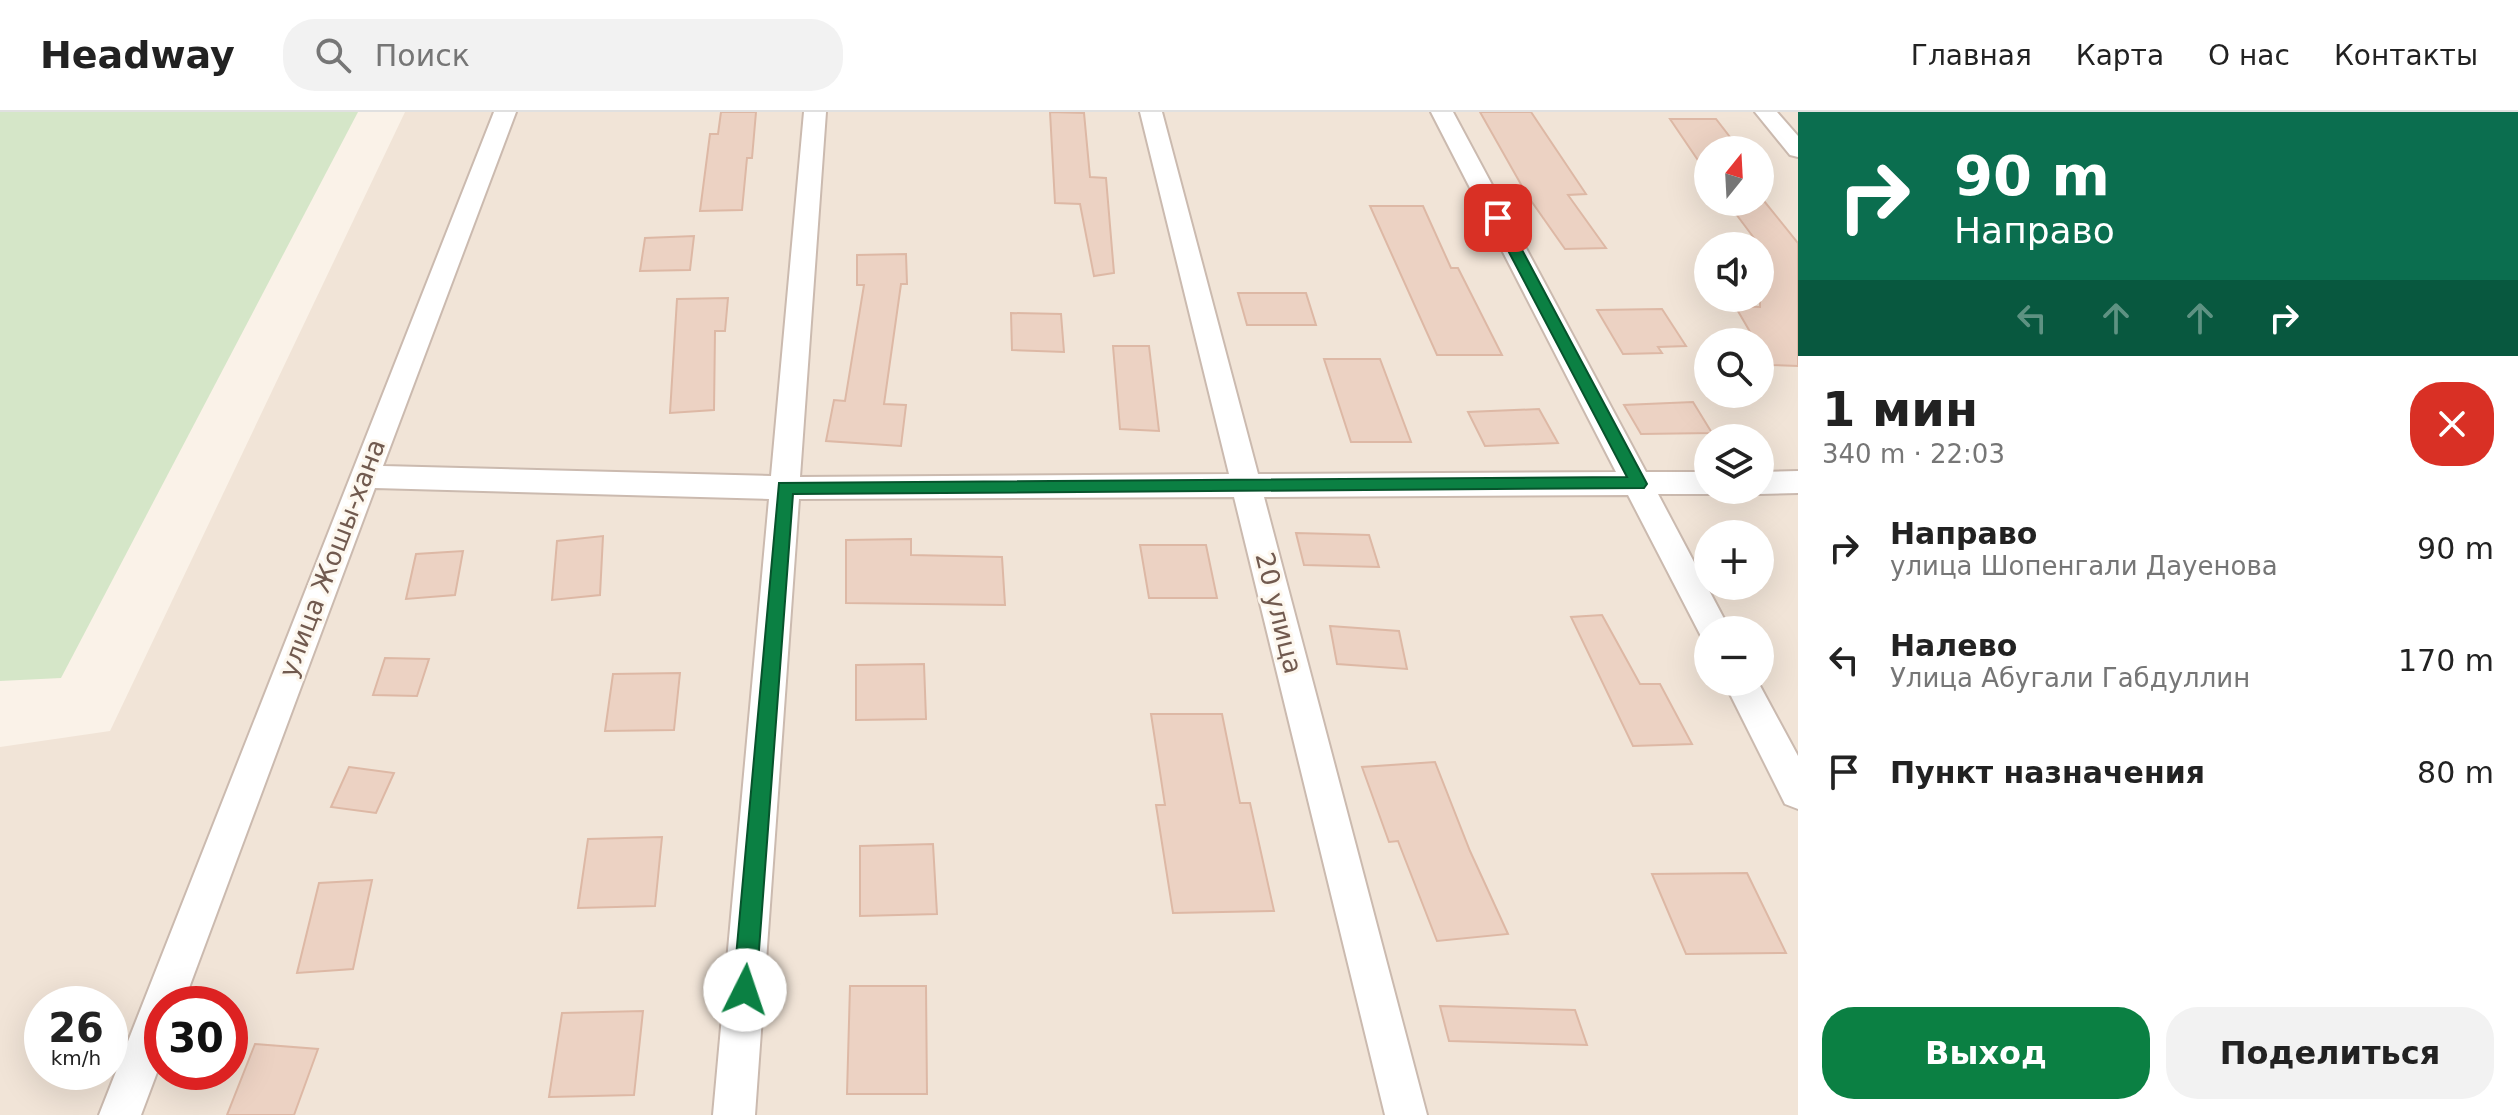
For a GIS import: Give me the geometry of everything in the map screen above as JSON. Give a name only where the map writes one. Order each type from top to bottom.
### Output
[{"type":"street","name":"улица Жошы-хана","points":[[120,1115],[505,112]]},
{"type":"street","points":[[734,1115],[815,112]]},
{"type":"street","name":"20 улица","points":[[1151,112],[1406,1115]]},
{"type":"street","points":[[1442,112],[1707,616]]},
{"type":"street","points":[[1766,112],[1798,150]]},
{"type":"street","points":[[363,477],[785,488],[1694,483]]},
{"type":"street","points":[[1774,483],[1798,482]]},
{"type":"street","points":[[1748,696],[1798,792]]},
{"type":"shaded area","points":[[405,112],[1798,112],[1798,1115],[0,1115],[0,747],[110,731]]},
{"type":"green space","points":[[0,112],[358,112],[61,678],[0,681]]},
{"type":"building","points":[[721,112],[756,112],[752,158],[747,158],[742,210],[700,211],[710,134],[718,134]]},
{"type":"building","points":[[1050,112],[1084,113],[1090,177],[1106,178],[1114,273],[1094,276],[1080,204],[1055,203]]},
{"type":"building","points":[[1480,112],[1531,112],[1586,194],[1568,195],[1606,248],[1565,249],[1527,195]]},
{"type":"building","points":[[1670,119],[1716,119],[1729,136],[1694,136],[1694,154]]},
{"type":"building","points":[[1370,206],[1423,206],[1451,268],[1458,268],[1502,355],[1437,355]]},
{"type":"building","points":[[1774,213],[1798,243],[1798,366],[1774,365],[1774,328],[1748,328],[1738,312],[1774,312],[1774,232],[1750,232],[1738,216],[1774,216]]},
{"type":"building","points":[[694,236],[690,270],[640,271],[645,238]]},
{"type":"building","points":[[906,254],[907,284],[901,284],[884,404],[906,405],[901,446],[826,441],[834,400],[845,401],[864,285],[857,285],[857,255]]},
{"type":"building","points":[[1238,293],[1306,293],[1316,325],[1247,325]]},
{"type":"building","points":[[728,298],[725,331],[715,331],[714,410],[670,413],[677,299]]},
{"type":"building","points":[[1662,309],[1686,346],[1658,347],[1662,353],[1623,354],[1597,310]]},
{"type":"building","points":[[1011,313],[1061,314],[1064,352],[1012,350]]},
{"type":"building","points":[[1113,346],[1149,346],[1159,431],[1120,429]]},
{"type":"building","points":[[1324,359],[1380,359],[1411,442],[1351,442]]},
{"type":"building","points":[[1693,402],[1706,424],[1694,424],[1694,433],[1641,434],[1624,405]]},
{"type":"building","points":[[1539,409],[1558,443],[1485,446],[1468,412]]},
{"type":"building","points":[[1296,533],[1369,535],[1379,567],[1304,565]]},
{"type":"building","points":[[603,536],[600,595],[552,600],[557,541]]},
{"type":"building","points":[[911,539],[911,555],[1002,557],[1005,605],[846,603],[846,540]]},
{"type":"building","points":[[1140,545],[1206,545],[1217,598],[1149,598]]},
{"type":"building","points":[[463,551],[455,595],[406,599],[416,554]]},
{"type":"building","points":[[1602,615],[1640,684],[1660,684],[1692,744],[1633,746],[1571,617]]},
{"type":"building","points":[[1330,626],[1399,631],[1407,669],[1337,664]]},
{"type":"building","points":[[385,658],[429,659],[417,696],[373,695]]},
{"type":"building","points":[[924,664],[926,719],[856,720],[856,665]]},
{"type":"building","points":[[680,673],[674,730],[605,731],[613,674]]},
{"type":"building","points":[[1151,714],[1222,714],[1240,803],[1250,803],[1274,911],[1173,913],[1156,805],[1165,805]]},
{"type":"building","points":[[1435,762],[1470,851],[1508,934],[1437,941],[1398,841],[1389,842],[1362,767]]},
{"type":"building","points":[[349,767],[394,773],[376,813],[331,807]]},
{"type":"building","points":[[662,837],[655,906],[578,908],[588,839]]},
{"type":"building","points":[[933,844],[937,914],[860,916],[860,846]]},
{"type":"building","points":[[1747,873],[1786,953],[1686,954],[1652,874]]},
{"type":"building","points":[[372,880],[353,969],[297,973],[319,883]]},
{"type":"building","points":[[850,986],[926,986],[927,1094],[847,1094]]},
{"type":"building","points":[[1440,1006],[1575,1010],[1587,1045],[1449,1041]]},
{"type":"building","points":[[643,1011],[634,1095],[549,1097],[562,1013]]},
{"type":"building","points":[[255,1044],[318,1049],[294,1115],[227,1115],[237,1090],[248,1090],[248,1062]]},
{"type":"route","points":[[745,990],[785,488],[1638,484],[1498,218]]}]
